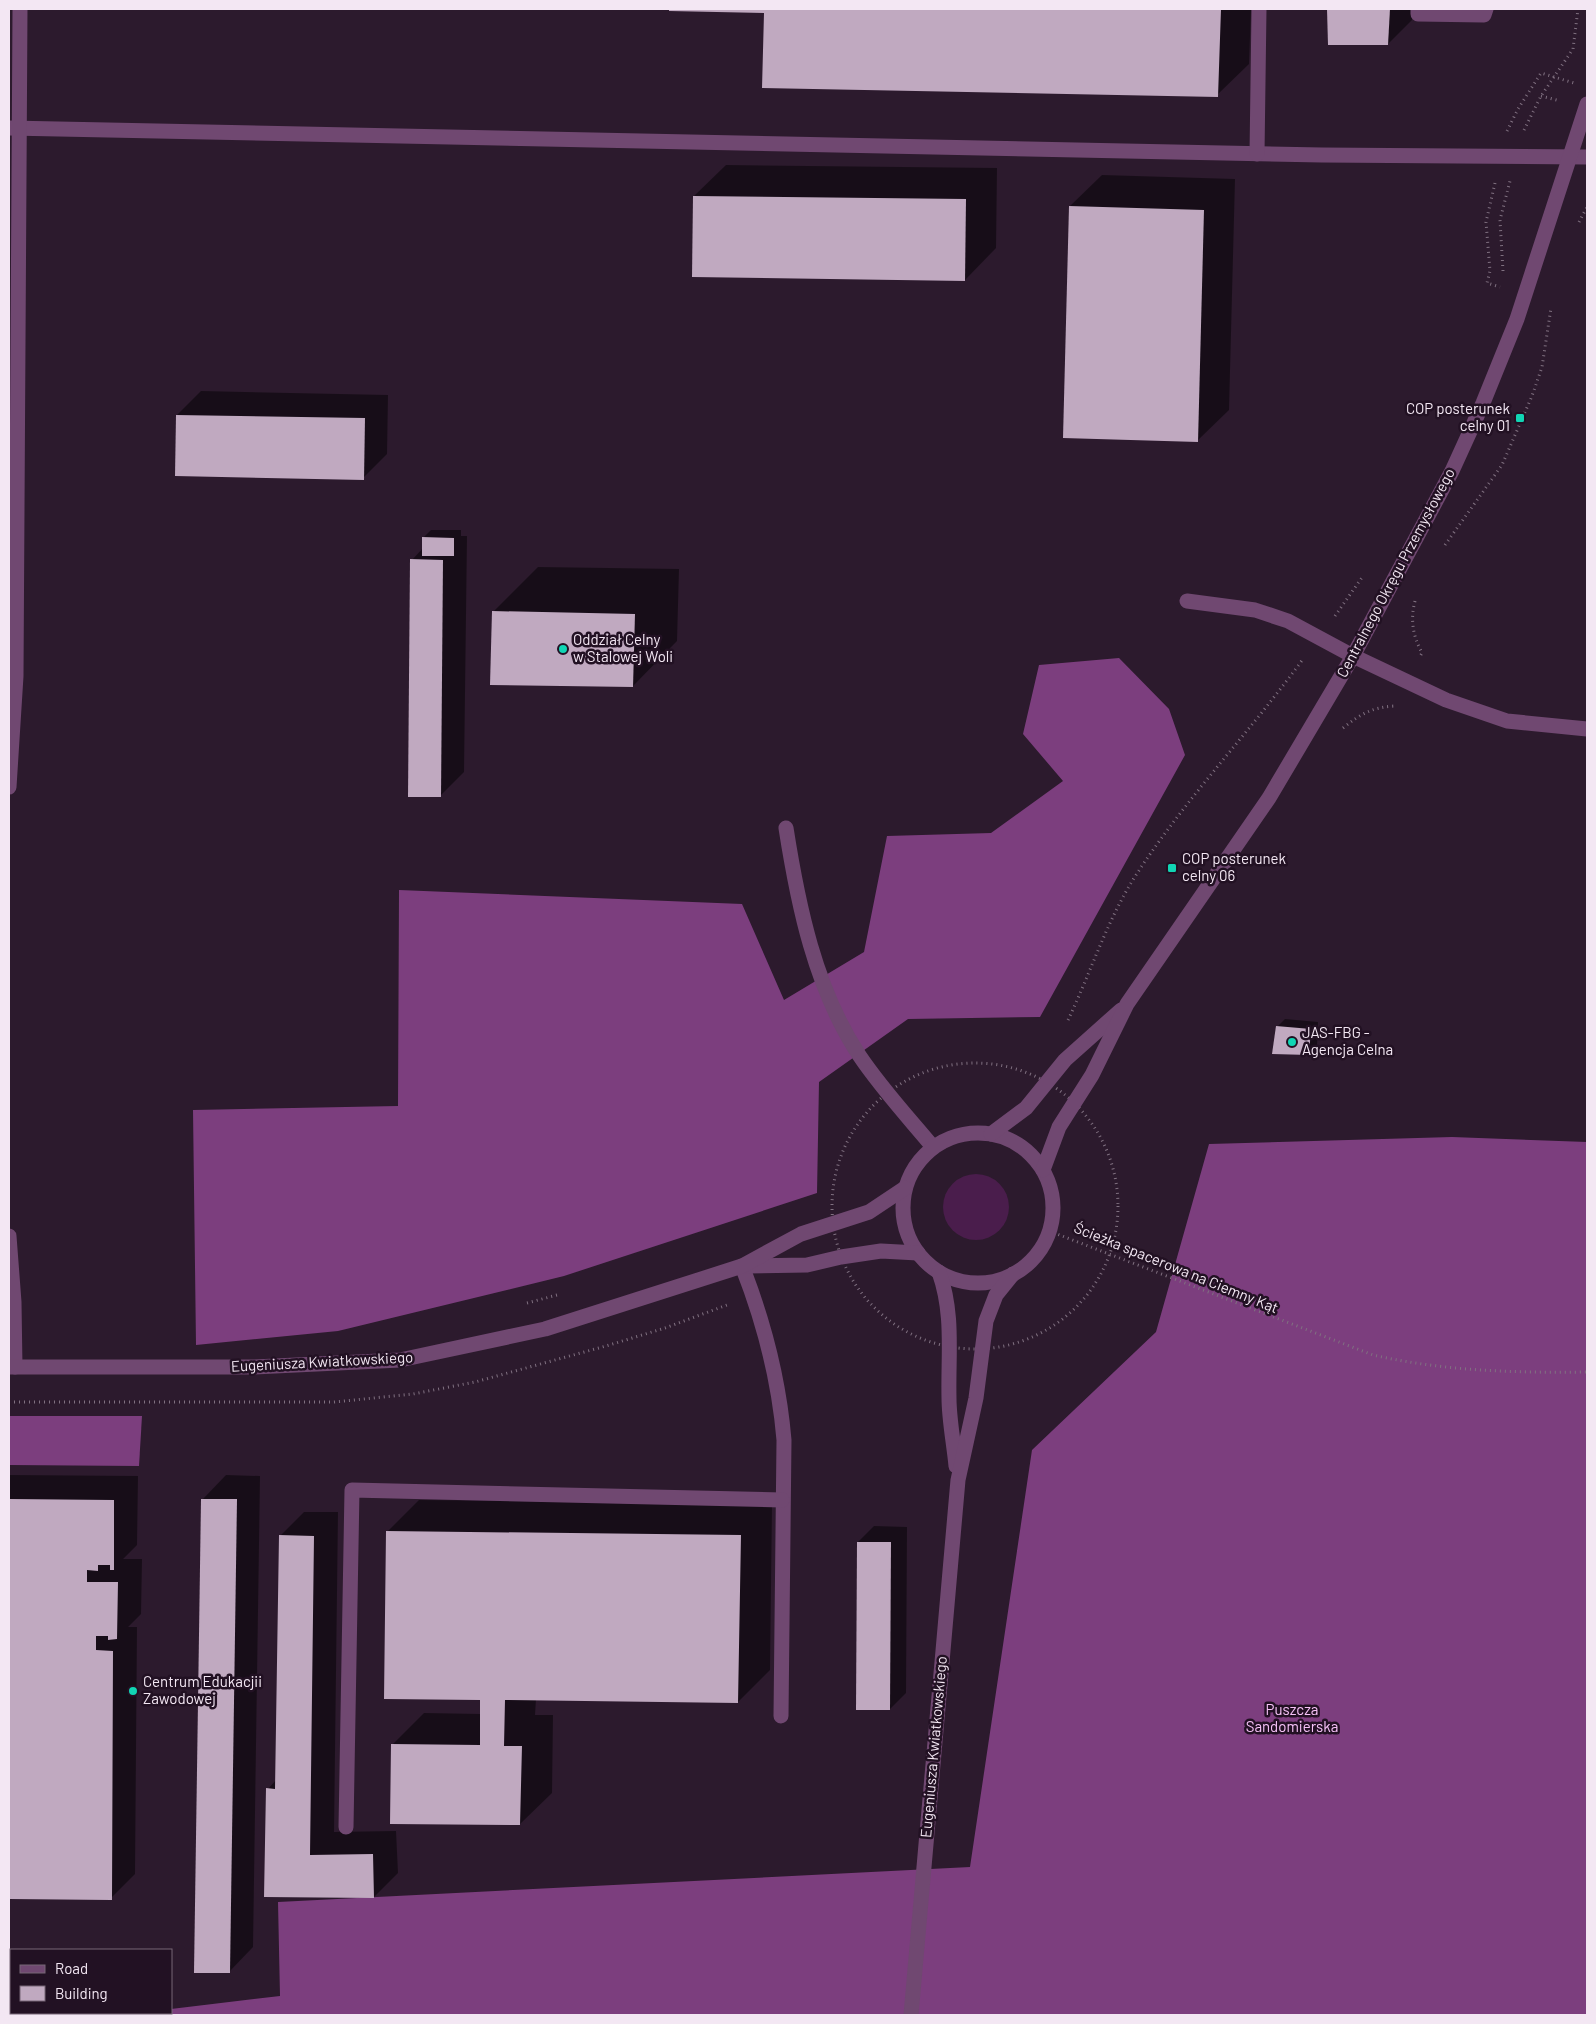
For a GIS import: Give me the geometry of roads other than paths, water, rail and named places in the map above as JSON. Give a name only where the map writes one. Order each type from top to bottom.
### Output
[{"type":"street","points":[[9,787],[16,676],[14,128],[20,9]]},
{"type":"street","points":[[1257,154],[1259,9]]},
{"type":"street","points":[[1418,9],[1418,14],[1484,15],[1486,9]]},
{"type":"street","name":"Centralnego Okręgu Przemysłowego","points":[[1043,1170],[1059,1127],[1092,1075],[1127,1004],[1269,798],[1352,656],[1452,471],[1484,403],[1525,295],[1572,157],[1587,104]]},
{"type":"street","points":[[14,128],[1257,154],[1587,157]]},
{"type":"street","points":[[1187,601],[1256,610],[1288,621],[1320,636],[1352,656],[1446,700],[1507,721],[1587,729]]},
{"type":"street","points":[[786,828],[796,888],[816,963],[836,1012],[858,1054],[887,1093],[933,1147]]},
{"type":"street","name":"Centralnego Okręgu Przemysłowego","points":[[990,1134],[1026,1108],[1065,1060],[1127,1004]]},
{"type":"street","points":[[970,1133],[990,1134],[1011,1140],[1029,1153],[1043,1170],[1051,1189],[1053,1210],[1050,1230],[1041,1248],[1029,1263],[1013,1274],[989,1282],[963,1282],[939,1272],[918,1253],[905,1226],[903,1211],[905,1188],[916,1165],[933,1147],[951,1137],[970,1133]]},
{"type":"street","name":"Eugeniusza Kwiatkowskiego","points":[[12,1367],[254,1367],[400,1360],[545,1329],[742,1266],[800,1234],[869,1212],[905,1188]]},
{"type":"street","points":[[9,1236],[14,1302],[12,1367]]},
{"type":"street","name":"Eugeniusza Kwiatkowskiego","points":[[742,1266],[807,1265],[841,1257],[881,1251],[918,1253]]},
{"type":"street","points":[[742,1266],[755,1298],[771,1356],[781,1406],[784,1440],[781,1716]]},
{"type":"street","name":"Eugeniusza Kwiatkowskiego","points":[[939,1272],[947,1295],[950,1321],[949,1400],[958,1480]]},
{"type":"street","name":"Eugeniusza Kwiatkowskiego","points":[[911,2015],[958,1480],[984,1349],[986,1320],[996,1295],[1013,1274]]},
{"type":"street","points":[[346,1827],[352,1490],[782,1500]]},
{"type":"place","name":"COP posterunek celny 01","points":[[1520,418]]},
{"type":"place","name":"Oddział Celny w Stalowej Woli","points":[[563,649]]},
{"type":"place","name":"COP posterunek celny 06","points":[[1172,868]]},
{"type":"place","name":"JAS-FBG - Agencja Celna","points":[[1292,1042]]},
{"type":"place","name":"Centrum Edukacjii Zawodowej","points":[[133,1691]]},
{"type":"park label","name":"Puszcza Sandomierska","points":[[1292,1718]]}]
